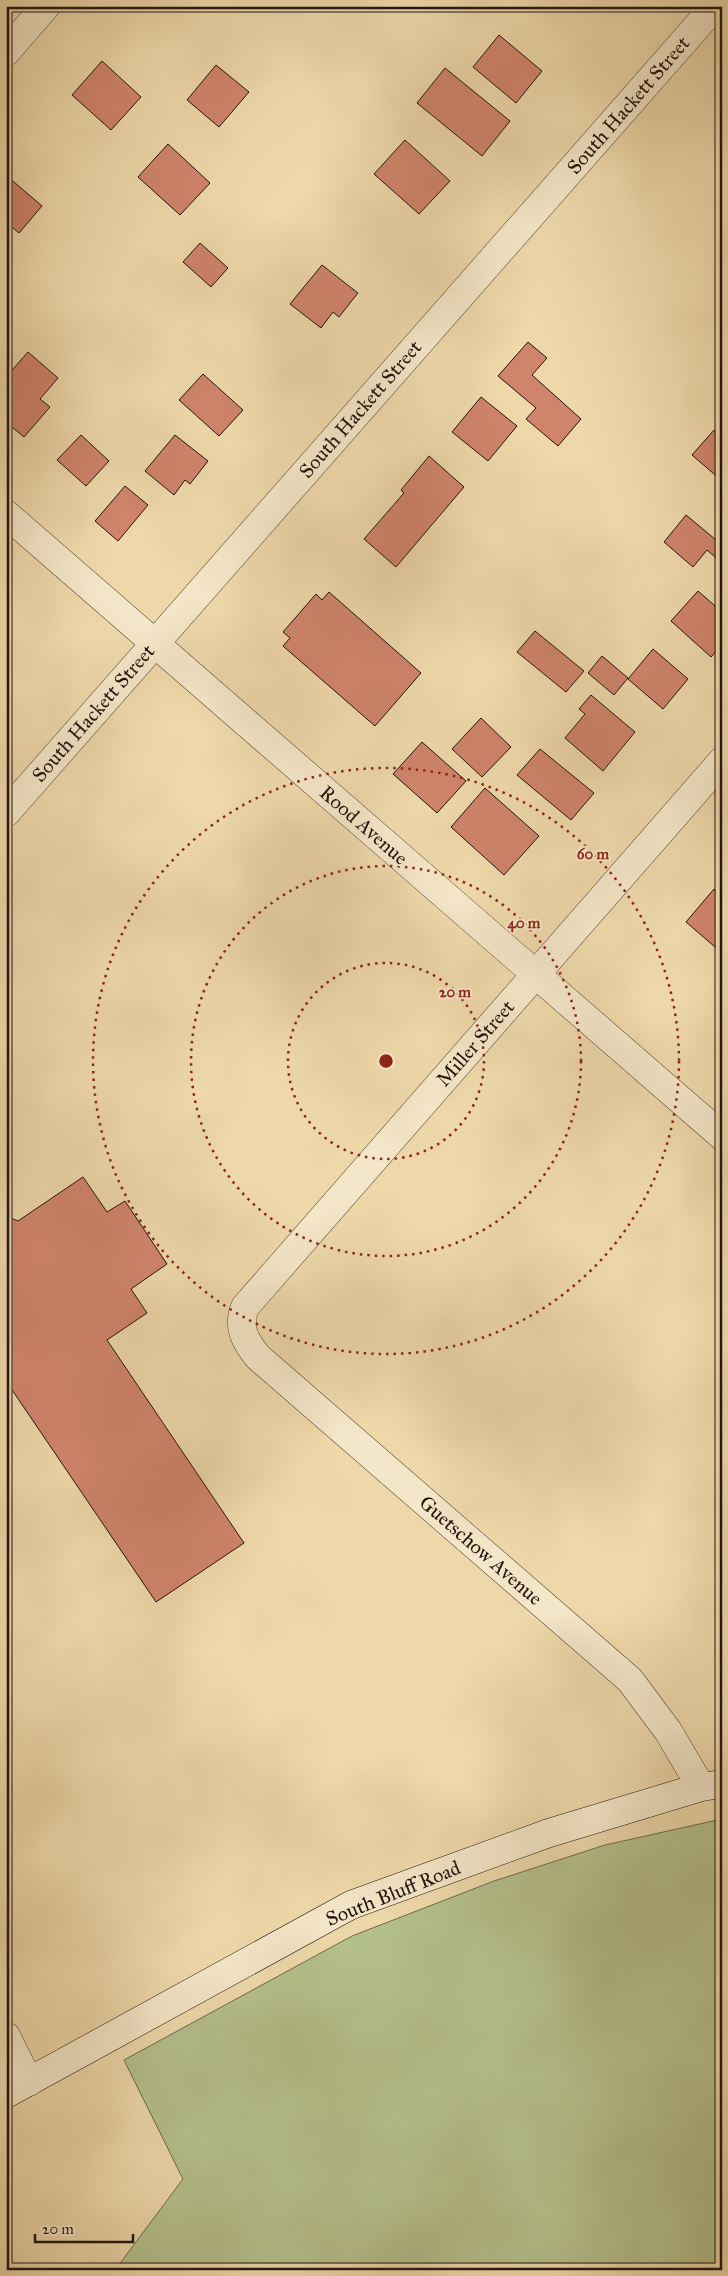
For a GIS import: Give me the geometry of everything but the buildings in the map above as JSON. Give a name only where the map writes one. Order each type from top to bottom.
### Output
[{"type":"street","points":[[6,52],[46,6]]},
{"type":"street","name":"South Hackett Street","points":[[6,813],[715,6]]},
{"type":"street","name":"Rood Avenue","points":[[6,514],[722,1136]]},
{"type":"street","name":"Miller Street","points":[[242,1330],[241,1318],[245,1307],[722,761]]},
{"type":"street","name":"Guetschow Avenue","points":[[242,1330],[246,1343],[258,1357],[630,1680],[711,1786]]},
{"type":"street","name":"South Bluff Road","points":[[18,2088],[351,1905],[549,1833],[711,1786]]},
{"type":"street","points":[[6,2036],[18,2088]]},
{"type":"green space","points":[[722,1819],[722,2270],[115,2270],[183,2179],[124,2060],[352,1936],[494,1881],[605,1845]]}]
